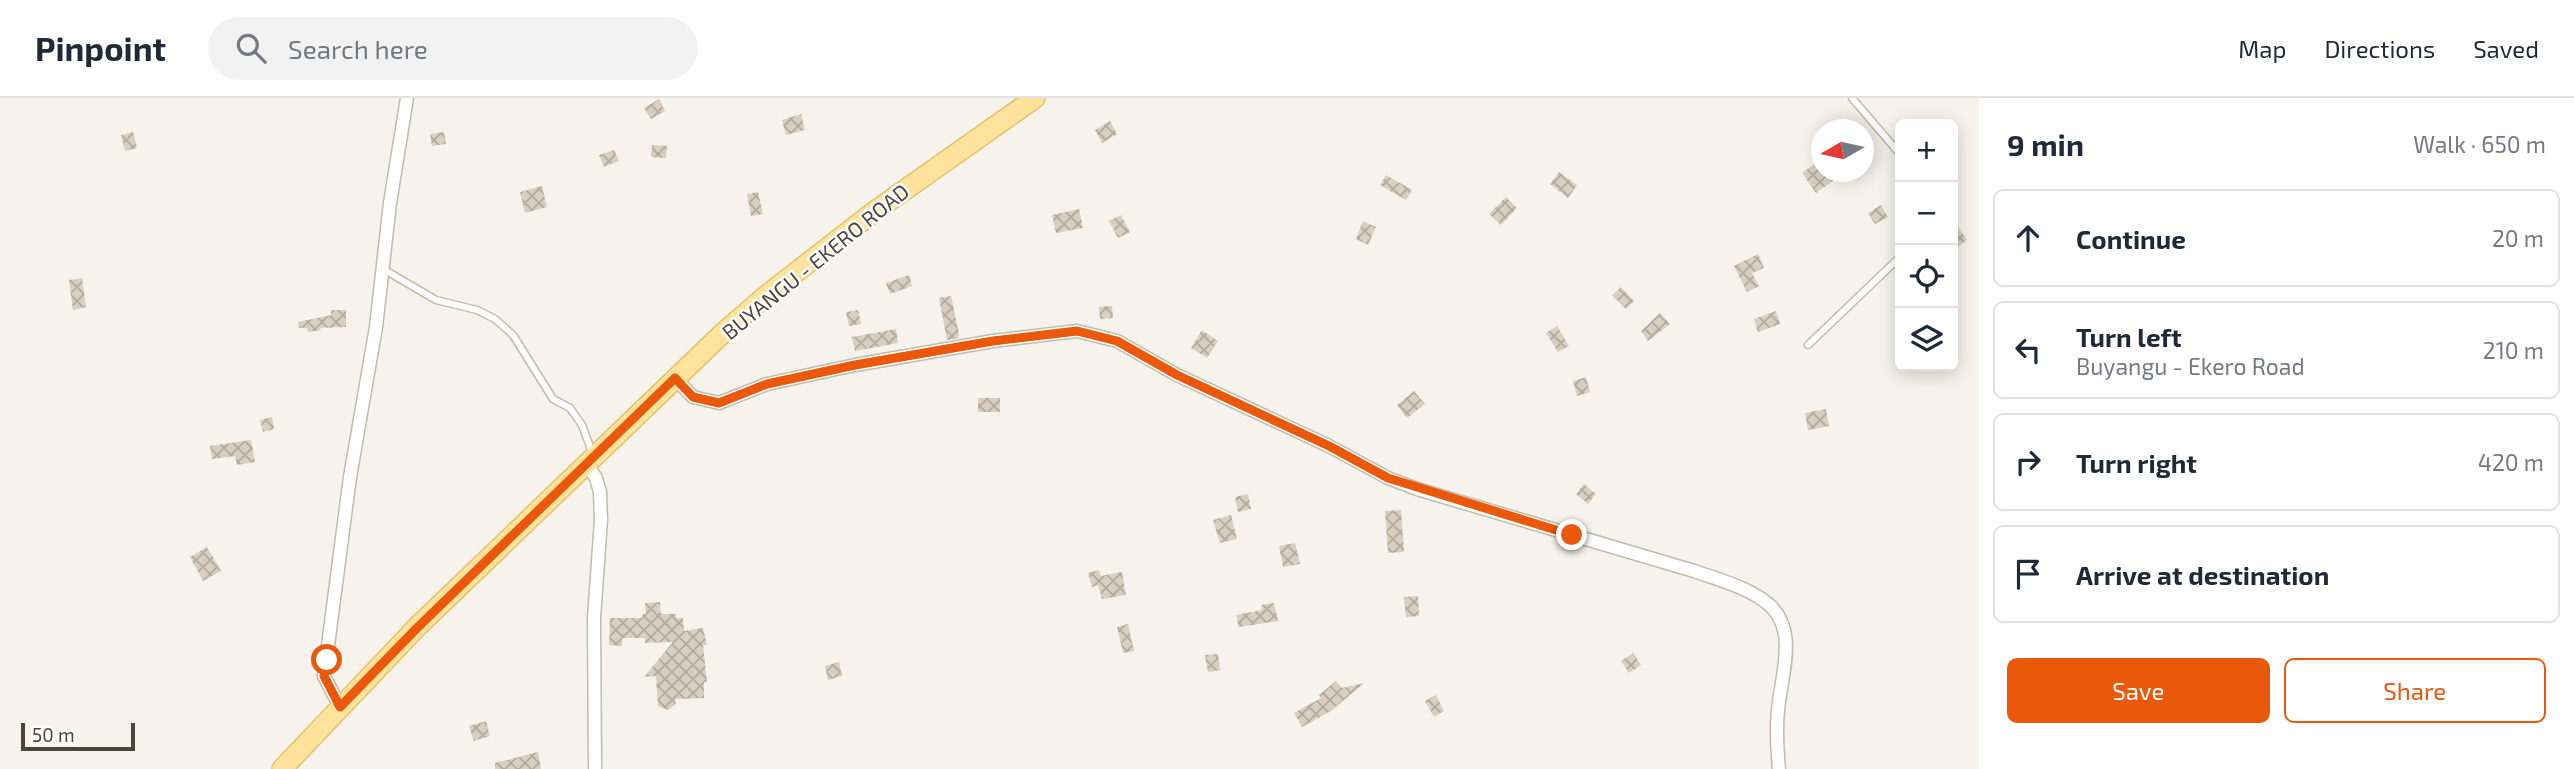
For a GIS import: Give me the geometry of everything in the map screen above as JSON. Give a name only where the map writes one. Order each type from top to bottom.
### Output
[{"type":"main road","name":"BUYANGU - EKERO ROAD","points":[[282,769],[426,618],[675,378],[768,294],[930,171],[1035,98]]},
{"type":"street","points":[[340,707],[324,676],[350,477],[376,327],[390,203],[407,98]]},
{"type":"street","points":[[675,378],[693,397],[719,403],[767,384],[993,341],[1077,331],[1117,341],[1177,375],[1329,446],[1388,478],[1694,571],[1736,586],[1764,600],[1782,624],[1787,643],[1777,710],[1779,769]]},
{"type":"street","points":[[590,459],[600,492],[601,520],[594,618],[595,769]]},
{"type":"lane","points":[[1852,98],[1895,147]]},
{"type":"lane","points":[[1808,345],[1895,262]]},
{"type":"lane","points":[[383,269],[436,300],[477,310],[495,319],[513,335],[553,399],[569,408],[582,425],[590,459]]},
{"type":"building","points":[[659,99],[665,111],[651,119],[644,108]]},
{"type":"building","points":[[801,114],[805,130],[786,135],[782,120]]},
{"type":"building","points":[[1110,121],[1117,134],[1102,143],[1095,130]]},
{"type":"building","points":[[133,132],[137,148],[125,151],[121,135]]},
{"type":"building","points":[[444,132],[446,144],[432,146],[430,134]]},
{"type":"building","points":[[652,145],[667,146],[666,158],[651,157]]},
{"type":"building","points":[[614,150],[619,161],[604,167],[599,155]]},
{"type":"building","points":[[1811,166],[1811,182],[1831,182],[1816,193],[1802,173]]},
{"type":"building","points":[[1559,172],[1577,185],[1568,198],[1550,184]]},
{"type":"building","points":[[1386,175],[1412,190],[1406,200],[1380,185]]},
{"type":"building","points":[[542,186],[547,207],[525,213],[520,192]]},
{"type":"building","points":[[758,192],[763,214],[751,216],[747,194]]},
{"type":"building","points":[[1506,197],[1517,208],[1501,225],[1489,214]]},
{"type":"building","points":[[1881,205],[1888,217],[1875,224],[1868,213]]},
{"type":"building","points":[[1079,209],[1083,228],[1056,233],[1052,215]]},
{"type":"building","points":[[1121,215],[1130,232],[1118,238],[1109,221]]},
{"type":"building","points":[[1363,221],[1376,227],[1368,245],[1356,239]]},
{"type":"building","points":[[1958,227],[1967,240],[1958,247]]},
{"type":"building","points":[[1758,254],[1764,268],[1752,273],[1759,286],[1747,292],[1734,266]]},
{"type":"building","points":[[909,275],[912,286],[890,294],[886,283]]},
{"type":"building","points":[[82,278],[86,307],[73,310],[69,280]]},
{"type":"building","points":[[1621,287],[1634,301],[1626,309],[1612,295]]},
{"type":"building","points":[[951,296],[959,334],[958,338],[947,340],[939,298]]},
{"type":"building","points":[[1112,306],[1113,318],[1100,319],[1099,307]]},
{"type":"building","points":[[331,310],[346,310],[346,327],[320,328],[321,330],[308,332],[307,328],[299,328],[298,322],[331,315]]},
{"type":"building","points":[[858,310],[861,324],[849,326],[846,312]]},
{"type":"building","points":[[1776,311],[1780,324],[1758,332],[1754,319]]},
{"type":"building","points":[[1660,313],[1670,324],[1648,341],[1641,331]]},
{"type":"building","points":[[1557,326],[1569,346],[1558,352],[1546,333]]},
{"type":"building","points":[[896,329],[898,343],[855,351],[852,337]]},
{"type":"building","points":[[1202,330],[1218,341],[1207,358],[1191,348]]},
{"type":"building","points":[[1586,377],[1590,392],[1577,396],[1573,381]]},
{"type":"building","points":[[1414,391],[1425,404],[1407,418],[1397,405]]},
{"type":"building","points":[[978,398],[1000,398],[1000,412],[978,412]]},
{"type":"building","points":[[1826,409],[1829,426],[1808,430],[1805,413]]},
{"type":"building","points":[[272,417],[274,429],[263,432],[260,420]]},
{"type":"building","points":[[251,440],[255,462],[237,465],[235,456],[212,459],[210,446]]},
{"type":"building","points":[[1584,484],[1596,494],[1588,504],[1576,494]]},
{"type":"building","points":[[1248,494],[1251,509],[1238,512],[1235,497]]},
{"type":"building","points":[[1401,510],[1404,552],[1388,553],[1385,511]]},
{"type":"building","points":[[1231,515],[1237,539],[1220,543],[1213,520]]},
{"type":"building","points":[[1295,543],[1300,564],[1283,567],[1279,546]]},
{"type":"building","points":[[207,547],[221,571],[203,581],[190,557]]},
{"type":"building","points":[[1099,570],[1101,576],[1122,572],[1126,595],[1102,599],[1098,585],[1092,587],[1088,573]]},
{"type":"building","points":[[1418,596],[1419,616],[1406,617],[1404,597]]},
{"type":"building","points":[[660,602],[661,614],[676,614],[676,618],[683,618],[684,631],[703,628],[707,645],[703,645],[707,682],[704,682],[704,698],[675,699],[676,704],[668,710],[658,706],[656,676],[644,677],[673,642],[645,643],[645,638],[622,638],[622,646],[609,645],[610,618],[642,618],[643,614],[646,614],[645,603]]},
{"type":"building","points":[[1274,603],[1278,621],[1239,627],[1236,615],[1262,610],[1261,605]]},
{"type":"building","points":[[1128,624],[1134,651],[1123,653],[1117,627]]},
{"type":"building","points":[[1633,653],[1641,665],[1629,673],[1621,661]]},
{"type":"building","points":[[1218,654],[1220,670],[1208,672],[1205,655]]},
{"type":"building","points":[[839,662],[842,676],[828,680],[825,666]]},
{"type":"building","points":[[1336,681],[1342,688],[1364,683],[1331,711],[1302,727],[1294,713],[1321,698],[1319,695]]},
{"type":"building","points":[[1436,695],[1444,711],[1434,717],[1425,701]]},
{"type":"building","points":[[486,721],[490,736],[474,741],[469,726]]},
{"type":"building","points":[[538,752],[541,769],[495,769],[495,763]]},
{"type":"route","points":[[327,660],[324,676],[340,707],[417,628],[675,378],[693,397],[719,403],[767,384],[855,365],[993,341],[1077,331],[1117,341],[1177,375],[1348,455],[1388,478],[1572,535]]}]
